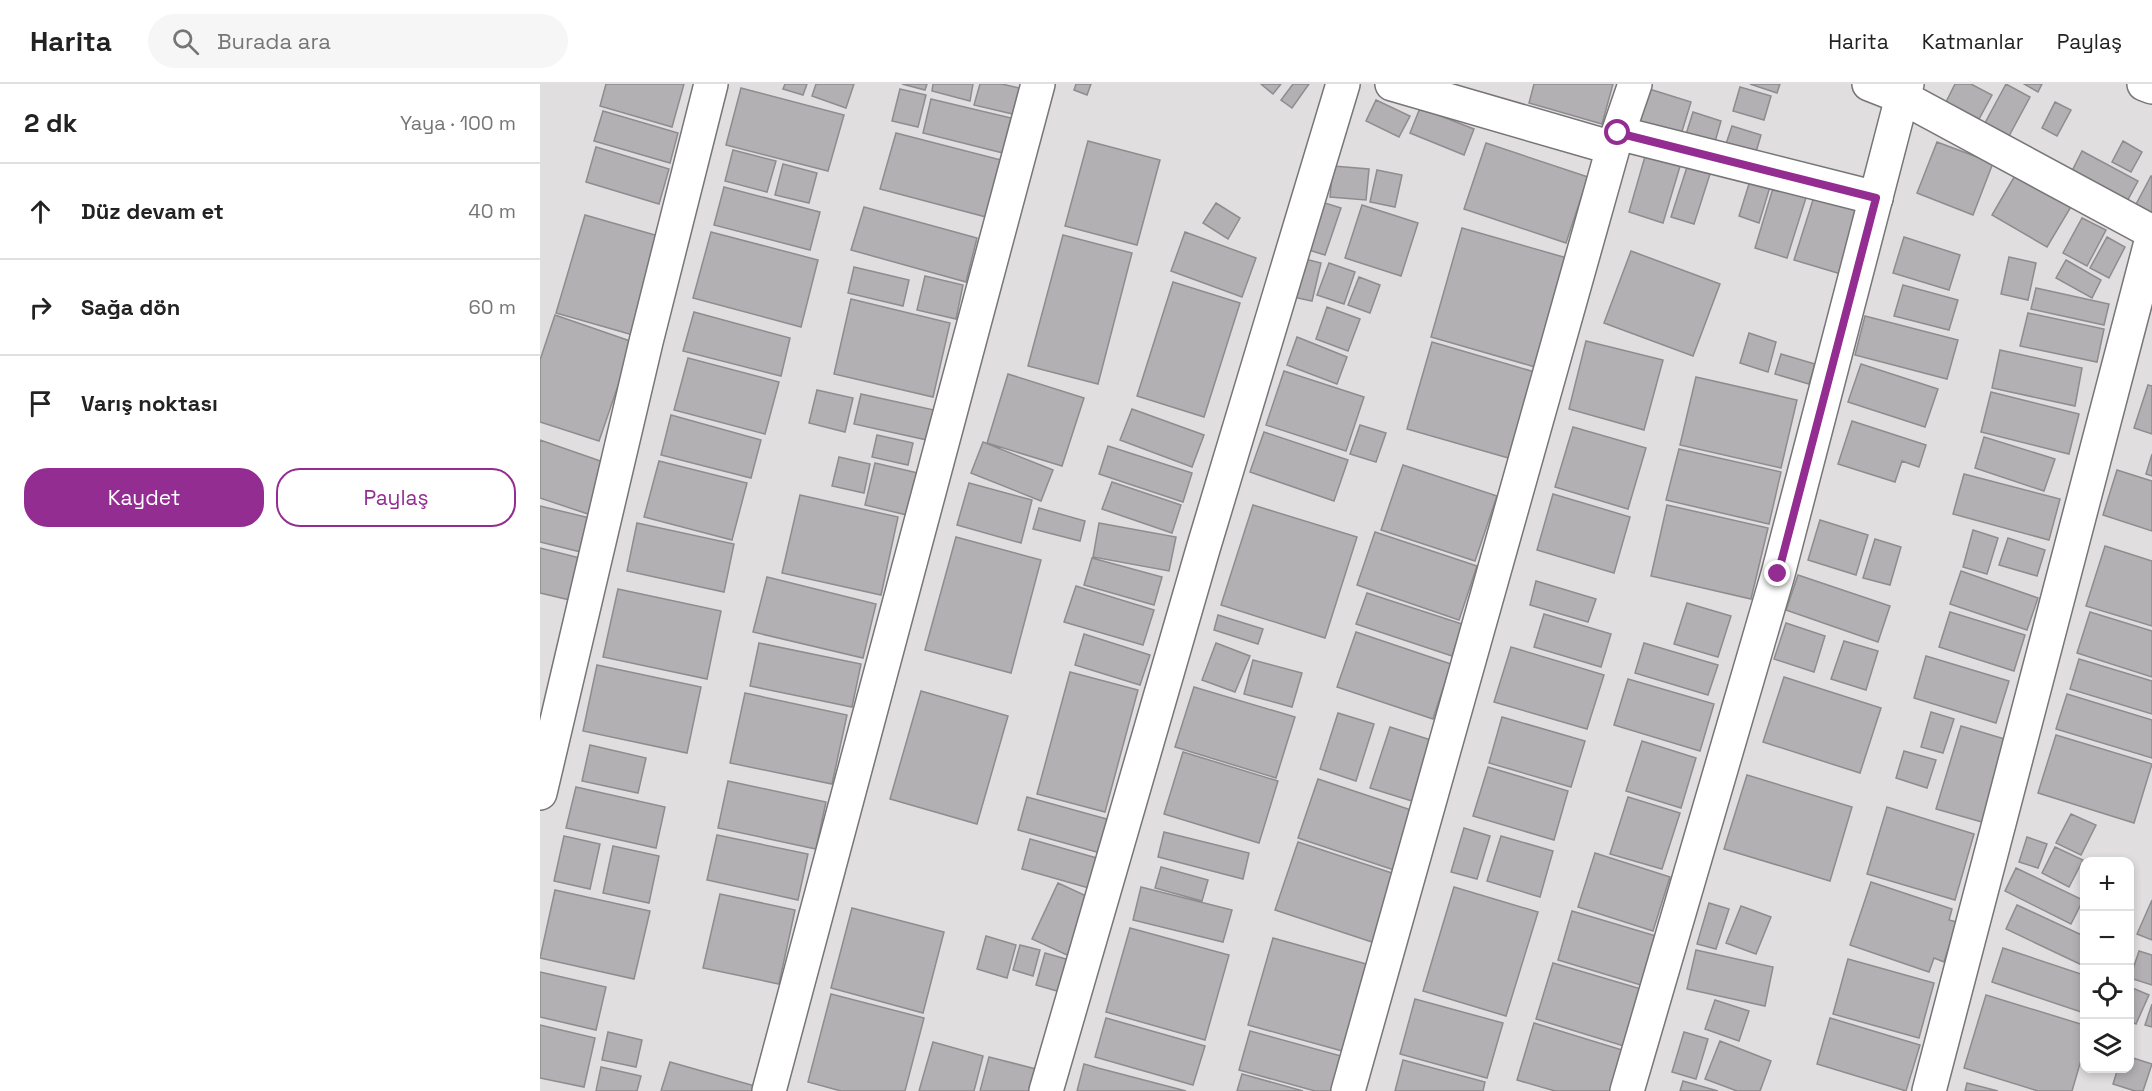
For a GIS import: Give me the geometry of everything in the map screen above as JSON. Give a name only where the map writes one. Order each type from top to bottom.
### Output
[{"type":"street","points":[[540,793],[646,342],[711,84]]},
{"type":"street","points":[[774,1090],[1038,84]]},
{"type":"street","points":[[1046,1091],[1203,549],[1343,84]]},
{"type":"street","points":[[1392,84],[1615,141],[1876,198]]},
{"type":"street","points":[[1348,1091],[1615,141],[1635,84]]},
{"type":"street","points":[[1869,84],[1904,90],[2152,232]]},
{"type":"street","points":[[2144,84],[2152,87]]},
{"type":"street","points":[[1627,1091],[1778,574],[1904,90]]},
{"type":"street","points":[[1929,1091],[2152,238]]},
{"type":"building","points":[[606,84],[684,84],[672,127],[600,106]]},
{"type":"building","points":[[785,84],[807,84],[803,95],[783,89]]},
{"type":"building","points":[[816,84],[854,84],[846,108],[812,96]]},
{"type":"building","points":[[902,84],[927,84],[925,90]]},
{"type":"building","points":[[933,84],[973,84],[970,101],[932,91]]},
{"type":"building","points":[[980,84],[1002,84],[1023,89],[1017,115],[974,105]]},
{"type":"building","points":[[1076,84],[1091,84],[1087,95],[1074,90]]},
{"type":"building","points":[[1261,84],[1281,84],[1273,94]]},
{"type":"building","points":[[1293,84],[1309,84],[1292,108],[1281,100]]},
{"type":"building","points":[[1534,84],[1613,84],[1602,124],[1529,103]]},
{"type":"building","points":[[1750,84],[1780,84],[1777,93]]},
{"type":"building","points":[[1955,84],[1971,84],[1992,95],[1979,119],[1946,102]]},
{"type":"building","points":[[2006,84],[2030,97],[2009,136],[1985,123]]},
{"type":"building","points":[[2024,84],[2042,84],[2038,92]]},
{"type":"building","points":[[1740,87],[1771,96],[1764,120],[1733,111]]},
{"type":"building","points":[[741,88],[844,115],[828,171],[726,145]]},
{"type":"building","points":[[1646,88],[1691,102],[1679,141],[1634,127]]},
{"type":"building","points":[[900,89],[926,95],[918,127],[892,121]]},
{"type":"building","points":[[931,99],[1011,118],[1003,153],[923,133]]},
{"type":"building","points":[[1376,100],[1410,116],[1399,137],[1366,121]]},
{"type":"building","points":[[2055,102],[2071,110],[2057,136],[2042,128]]},
{"type":"building","points":[[1420,108],[1474,129],[1464,155],[1410,133]]},
{"type":"building","points":[[603,111],[678,133],[670,163],[594,141]]},
{"type":"building","points":[[1693,112],[1721,121],[1712,152],[1683,144]]},
{"type":"building","points":[[1732,126],[1761,135],[1753,162],[1723,153]]},
{"type":"building","points":[[896,133],[1001,160],[986,217],[880,189]]},
{"type":"building","points":[[1088,141],[1160,160],[1137,245],[1065,226]]},
{"type":"building","points":[[2123,141],[2142,152],[2131,172],[2112,162]]},
{"type":"building","points":[[1937,142],[1993,163],[1973,215],[1917,193]]},
{"type":"building","points":[[1486,143],[1588,177],[1566,243],[1464,209]]},
{"type":"building","points":[[596,147],[669,169],[659,204],[586,182]]},
{"type":"building","points":[[733,150],[776,161],[767,192],[725,181]]},
{"type":"building","points":[[2082,151],[2138,181],[2125,205],[2070,175]]},
{"type":"building","points":[[1646,153],[1681,163],[1663,223],[1629,212]]},
{"type":"building","points":[[783,164],[817,173],[809,203],[775,195]]},
{"type":"building","points":[[1333,166],[1369,169],[1366,200],[1330,197]]},
{"type":"building","points":[[1687,167],[1710,174],[1694,224],[1671,217]]},
{"type":"building","points":[[1377,170],[1402,175],[1395,207],[1370,202]]},
{"type":"building","points":[[1753,171],[1773,177],[1759,223],[1739,216]]},
{"type":"building","points":[[2017,172],[2072,205],[2047,247],[1992,215]]},
{"type":"building","points":[[1777,175],[1810,185],[1787,258],[1755,248]]},
{"type":"building","points":[[2152,176],[2152,220],[2133,210]]},
{"type":"building","points":[[1818,184],[1864,198],[1841,274],[1794,260]]},
{"type":"building","points":[[724,187],[820,212],[810,250],[714,225]]},
{"type":"building","points":[[1312,199],[1341,208],[1325,255],[1296,246]]},
{"type":"building","points":[[1216,203],[1240,218],[1228,239],[1203,223]]},
{"type":"building","points":[[1362,205],[1418,223],[1401,276],[1345,258]]},
{"type":"building","points":[[864,207],[977,238],[966,282],[851,250]]},
{"type":"building","points":[[585,215],[662,237],[633,335],[556,313]]},
{"type":"building","points":[[2082,218],[2106,230],[2087,266],[2063,253]]},
{"type":"building","points":[[1462,228],[1567,258],[1535,367],[1431,337]]},
{"type":"building","points":[[711,232],[818,260],[801,327],[693,298]]},
{"type":"building","points":[[1185,232],[1256,258],[1242,297],[1171,271]]},
{"type":"building","points":[[1063,235],[1132,253],[1098,384],[1028,366]]},
{"type":"building","points":[[1904,237],[1960,255],[1949,290],[1893,273]]},
{"type":"building","points":[[2107,237],[2125,247],[2109,278],[2090,268]]},
{"type":"building","points":[[1631,251],[1720,284],[1693,356],[1604,323]]},
{"type":"building","points":[[2009,257],[2036,263],[2028,300],[2001,294]]},
{"type":"building","points":[[1301,258],[1321,263],[1312,301],[1293,297]]},
{"type":"building","points":[[2066,260],[2101,280],[2092,298],[2056,278]]},
{"type":"building","points":[[1329,263],[1355,272],[1344,304],[1317,295]]},
{"type":"building","points":[[854,267],[909,280],[903,306],[848,293]]},
{"type":"building","points":[[925,276],[963,285],[956,319],[917,310]]},
{"type":"building","points":[[1359,277],[1380,285],[1370,313],[1348,305]]},
{"type":"building","points":[[1173,282],[1240,303],[1204,417],[1137,396]]},
{"type":"building","points":[[1903,285],[1958,300],[1949,330],[1894,316]]},
{"type":"building","points":[[2036,288],[2109,304],[2104,325],[2031,309]]},
{"type":"building","points":[[851,299],[950,323],[933,397],[834,374]]},
{"type":"building","points":[[1327,307],[1360,319],[1348,351],[1316,339]]},
{"type":"building","points":[[694,312],[790,338],[781,376],[683,351]]},
{"type":"building","points":[[2028,313],[2104,329],[2097,362],[2020,346]]},
{"type":"building","points":[[555,315],[633,342],[599,441],[540,422],[540,360]]},
{"type":"building","points":[[1865,316],[1958,340],[1947,379],[1855,355]]},
{"type":"building","points":[[1749,333],[1776,342],[1768,372],[1740,363]]},
{"type":"building","points":[[1297,337],[1347,357],[1337,384],[1287,365]]},
{"type":"building","points":[[1586,341],[1663,360],[1644,430],[1569,409]]},
{"type":"building","points":[[1432,342],[1538,373],[1512,459],[1407,429]]},
{"type":"building","points":[[2000,350],[2082,368],[2075,406],[1992,388]]},
{"type":"building","points":[[1781,354],[1815,364],[1809,384],[1775,374]]},
{"type":"building","points":[[688,358],[779,382],[765,434],[674,410]]},
{"type":"building","points":[[1861,364],[1938,389],[1925,427],[1848,402]]},
{"type":"building","points":[[1284,371],[1364,397],[1346,451],[1266,425]]},
{"type":"building","points":[[1008,374],[1084,398],[1062,466],[987,443]]},
{"type":"building","points":[[1696,377],[1797,400],[1781,468],[1680,445]]},
{"type":"building","points":[[2148,385],[2152,386],[2152,434],[2134,428]]},
{"type":"building","points":[[817,390],[853,398],[845,432],[809,423]]},
{"type":"building","points":[[1991,392],[2079,414],[2069,454],[1981,432]]},
{"type":"building","points":[[861,394],[934,410],[927,440],[854,424]]},
{"type":"building","points":[[1132,409],[1204,435],[1192,467],[1120,440]]},
{"type":"building","points":[[671,415],[761,440],[751,478],[661,455]]},
{"type":"building","points":[[1852,421],[1926,445],[1919,467],[1902,461],[1895,482],[1838,464]]},
{"type":"building","points":[[1360,425],[1386,433],[1376,462],[1350,454]]},
{"type":"building","points":[[1573,427],[1646,448],[1628,509],[1555,487]]},
{"type":"building","points":[[1264,432],[1348,460],[1334,501],[1250,472]]},
{"type":"building","points":[[877,435],[913,443],[908,465],[872,457]]},
{"type":"building","points":[[1984,437],[2055,459],[2044,491],[1975,468]]},
{"type":"building","points":[[540,440],[609,464],[591,515],[540,498]]},
{"type":"building","points":[[983,442],[1053,470],[1041,501],[971,473]]},
{"type":"building","points":[[1108,446],[1192,473],[1183,502],[1099,474]]},
{"type":"building","points":[[1679,449],[1781,472],[1769,524],[1666,500]]},
{"type":"building","points":[[2152,454],[2152,476],[2146,474]]},
{"type":"building","points":[[839,457],[870,464],[864,493],[832,486]]},
{"type":"building","points":[[659,461],[747,483],[732,540],[644,517]]},
{"type":"building","points":[[875,463],[918,473],[907,515],[865,505]]},
{"type":"building","points":[[1403,465],[1497,496],[1475,561],[1381,530]]},
{"type":"building","points":[[2117,470],[2152,481],[2152,531],[2103,515]]},
{"type":"building","points":[[1964,474],[2060,499],[2049,540],[1953,514]]},
{"type":"building","points":[[1112,482],[1181,505],[1172,533],[1102,509]]},
{"type":"building","points":[[969,483],[1032,500],[1021,543],[957,525]]},
{"type":"building","points":[[1553,494],[1630,517],[1614,573],[1537,550]]},
{"type":"building","points":[[800,495],[898,517],[881,595],[782,573]]},
{"type":"building","points":[[1253,505],[1357,537],[1325,638],[1221,605]]},
{"type":"building","points":[[1667,505],[1768,528],[1751,599],[1651,576]]},
{"type":"building","points":[[540,506],[594,519],[585,553],[540,542]]},
{"type":"building","points":[[1039,508],[1085,521],[1080,541],[1033,529]]},
{"type":"building","points":[[1820,520],[1868,535],[1856,575],[1808,560]]},
{"type":"building","points":[[637,523],[734,544],[724,592],[627,571]]},
{"type":"building","points":[[1099,523],[1176,537],[1169,571],[1093,557]]},
{"type":"building","points":[[1973,530],[1998,538],[1987,574],[1963,567]]},
{"type":"building","points":[[1375,532],[1477,566],[1459,620],[1357,585]]},
{"type":"building","points":[[956,537],[1041,560],[1011,673],[925,650]]},
{"type":"building","points":[[2008,538],[2045,550],[2037,576],[1999,565]]},
{"type":"building","points":[[1875,539],[1901,547],[1890,585],[1863,578]]},
{"type":"building","points":[[2105,546],[2152,561],[2152,626],[2086,606]]},
{"type":"building","points":[[540,548],[584,559],[574,601],[540,593]]},
{"type":"building","points":[[1092,558],[1162,577],[1154,605],[1084,585]]},
{"type":"building","points":[[1961,571],[2038,598],[2027,630],[1950,604]]},
{"type":"building","points":[[1798,575],[1890,606],[1878,642],[1786,610]]},
{"type":"building","points":[[767,577],[876,604],[863,658],[753,632]]},
{"type":"building","points":[[1536,581],[1596,599],[1588,622],[1530,605]]},
{"type":"building","points":[[1076,586],[1154,610],[1143,645],[1064,622]]},
{"type":"building","points":[[618,589],[721,611],[707,679],[603,657]]},
{"type":"building","points":[[1367,593],[1462,624],[1452,656],[1356,624]]},
{"type":"building","points":[[1687,603],[1731,616],[1718,657],[1674,644]]},
{"type":"building","points":[[1950,612],[2025,635],[2014,671],[1939,647]]},
{"type":"building","points":[[2090,612],[2152,631],[2152,677],[2077,653]]},
{"type":"building","points":[[1544,614],[1611,634],[1601,667],[1534,647]]},
{"type":"building","points":[[1218,615],[1263,629],[1258,644],[1214,630]]},
{"type":"building","points":[[1786,623],[1825,636],[1814,672],[1774,659]]},
{"type":"building","points":[[1356,632],[1451,664],[1433,719],[1337,687]]},
{"type":"building","points":[[1084,634],[1150,655],[1140,685],[1075,665]]},
{"type":"building","points":[[1844,641],[1878,651],[1866,690],[1831,679]]},
{"type":"building","points":[[759,643],[861,664],[852,707],[750,686]]},
{"type":"building","points":[[1216,643],[1250,656],[1235,692],[1202,680]]},
{"type":"building","points":[[1644,643],[1718,665],[1708,695],[1635,673]]},
{"type":"building","points":[[1511,647],[1604,675],[1587,729],[1494,702]]},
{"type":"building","points":[[1926,656],[2009,681],[1996,723],[1914,698]]},
{"type":"building","points":[[2079,659],[2152,681],[2152,714],[2070,689]]},
{"type":"building","points":[[1253,660],[1302,673],[1292,707],[1244,694]]},
{"type":"building","points":[[597,665],[701,687],[687,753],[583,731]]},
{"type":"building","points":[[1070,672],[1138,690],[1105,812],[1037,794]]},
{"type":"building","points":[[1784,677],[1881,708],[1860,773],[1763,742]]},
{"type":"building","points":[[1628,679],[1714,704],[1700,751],[1614,725]]},
{"type":"building","points":[[1194,687],[1295,717],[1276,778],[1175,747]]},
{"type":"building","points":[[921,691],[1008,716],[977,824],[890,799]]},
{"type":"building","points":[[745,693],[847,715],[832,784],[730,763]]},
{"type":"building","points":[[2067,694],[2152,720],[2152,758],[2056,729]]},
{"type":"building","points":[[1931,712],[1954,719],[1943,753],[1921,747]]},
{"type":"building","points":[[1338,713],[1374,724],[1356,781],[1320,769]]},
{"type":"building","points":[[1502,717],[1585,741],[1571,787],[1489,763]]},
{"type":"building","points":[[1961,726],[2008,740],[1982,822],[1936,809]]},
{"type":"building","points":[[1390,727],[1431,740],[1412,801],[1370,788]]},
{"type":"building","points":[[2056,735],[2152,764],[2134,823],[2038,793]]},
{"type":"building","points":[[1642,741],[1696,758],[1681,808],[1626,791]]},
{"type":"building","points":[[590,745],[646,758],[638,793],[582,781]]},
{"type":"building","points":[[1904,751],[1936,760],[1927,788],[1896,778]]},
{"type":"building","points":[[1183,752],[1278,781],[1259,843],[1164,814]]},
{"type":"building","points":[[1488,767],[1568,791],[1554,840],[1473,816]]},
{"type":"building","points":[[1747,775],[1852,807],[1830,881],[1724,849]]},
{"type":"building","points":[[1318,779],[1417,812],[1397,871],[1298,838]]},
{"type":"building","points":[[728,781],[826,802],[816,849],[718,828]]},
{"type":"building","points":[[576,787],[665,807],[656,848],[566,828]]},
{"type":"building","points":[[1027,797],[1114,821],[1104,854],[1018,830]]},
{"type":"building","points":[[1628,797],[1680,813],[1662,869],[1610,854]]},
{"type":"building","points":[[1887,807],[1974,834],[1955,900],[1867,874]]},
{"type":"building","points":[[2071,814],[2096,825],[2081,855],[2056,843]]},
{"type":"building","points":[[1464,828],[1490,836],[1477,879],[1451,872]]},
{"type":"building","points":[[1164,832],[1249,853],[1243,879],[1158,857]]},
{"type":"building","points":[[717,835],[808,854],[798,900],[707,880]]},
{"type":"building","points":[[564,836],[600,844],[590,889],[554,881]]},
{"type":"building","points":[[1501,836],[1553,851],[1540,897],[1487,881]]},
{"type":"building","points":[[2027,837],[2047,844],[2038,868],[2019,862]]},
{"type":"building","points":[[1030,839],[1104,860],[1096,890],[1022,869]]},
{"type":"building","points":[[1298,842],[1398,875],[1375,943],[1275,910]]},
{"type":"building","points":[[613,846],[659,856],[649,903],[603,893]]},
{"type":"building","points":[[2055,847],[2080,859],[2080,866],[2069,887],[2042,873]]},
{"type":"building","points":[[1595,853],[1670,877],[1653,931],[1578,907]]},
{"type":"building","points":[[1161,867],[1208,880],[1202,901],[1155,888]]},
{"type":"building","points":[[2016,868],[2080,899],[2080,906],[2071,924],[2005,891]]},
{"type":"building","points":[[1871,882],[1952,909],[1949,920],[1957,922],[1944,962],[1934,958],[1929,972],[1850,945]]},
{"type":"building","points":[[1058,883],[1093,899],[1067,955],[1032,939]]},
{"type":"building","points":[[1141,887],[1232,910],[1223,942],[1133,920]]},
{"type":"building","points":[[1454,887],[1538,912],[1506,1016],[1423,991]]},
{"type":"building","points":[[555,890],[650,911],[634,979],[540,958]]},
{"type":"building","points":[[720,894],[795,910],[779,984],[703,968]]},
{"type":"building","points":[[2152,900],[2152,940],[2137,934]]},
{"type":"building","points":[[1709,903],[1729,909],[1716,949],[1697,944]]},
{"type":"building","points":[[2017,905],[2080,934],[2080,964],[2006,929]]},
{"type":"building","points":[[1741,906],[1771,917],[1756,954],[1726,943]]},
{"type":"building","points":[[852,908],[944,932],[923,1013],[831,988]]},
{"type":"building","points":[[1572,911],[1656,936],[1641,985],[1558,960]]},
{"type":"building","points":[[1130,928],[1229,955],[1205,1040],[1106,1012]]},
{"type":"building","points":[[986,936],[1016,945],[1007,978],[977,969]]},
{"type":"building","points":[[1273,938],[1370,965],[1346,1052],[1248,1025]]},
{"type":"building","points":[[1020,945],[1040,950],[1033,976],[1013,970]]},
{"type":"building","points":[[2003,948],[2080,974],[2080,1012],[1992,982]]},
{"type":"building","points":[[1696,950],[1773,967],[1765,1006],[1687,989]]},
{"type":"building","points":[[2139,951],[2152,955],[2152,985],[2134,979],[2134,966]]},
{"type":"building","points":[[1045,953],[1073,961],[1064,993],[1036,985]]},
{"type":"building","points":[[1848,959],[1934,983],[1919,1038],[1833,1014]]},
{"type":"building","points":[[1553,963],[1641,989],[1624,1046],[1536,1019]]},
{"type":"building","points":[[540,972],[606,987],[596,1030],[540,1017]]},
{"type":"building","points":[[2134,989],[2149,995],[2136,1024],[2134,1023]]},
{"type":"building","points":[[831,994],[924,1018],[905,1091],[841,1091],[808,1082]]},
{"type":"building","points":[[1986,995],[2080,1024],[2080,1064],[2072,1091],[2038,1091],[1964,1068]]},
{"type":"building","points":[[1415,999],[1503,1023],[1487,1078],[1400,1054]]},
{"type":"building","points":[[1715,1000],[1749,1011],[1739,1041],[1705,1029]]},
{"type":"building","points":[[2152,1004],[2152,1027],[2145,1025]]},
{"type":"building","points":[[1106,1018],[1205,1046],[1193,1085],[1095,1057]]},
{"type":"building","points":[[1830,1018],[1920,1045],[1906,1091],[1817,1064]]},
{"type":"building","points":[[1534,1023],[1622,1050],[1610,1091],[1555,1091],[1517,1080]]},
{"type":"building","points":[[540,1025],[595,1038],[584,1087],[540,1078]]},
{"type":"building","points":[[1250,1031],[1341,1056],[1332,1091],[1315,1091],[1239,1070]]},
{"type":"building","points":[[608,1032],[642,1040],[636,1067],[602,1060]]},
{"type":"building","points":[[1684,1032],[1708,1039],[1696,1079],[1672,1072]]},
{"type":"building","points":[[1720,1041],[1771,1061],[1760,1091],[1737,1091],[1705,1079]]},
{"type":"building","points":[[933,1042],[983,1056],[974,1091],[919,1091]]},
{"type":"building","points":[[989,1057],[1040,1070],[1034,1091],[980,1091]]},
{"type":"building","points":[[2134,1058],[2152,1064],[2143,1091],[2135,1091],[2113,1084],[2116,1073],[2134,1073]]},
{"type":"building","points":[[1403,1060],[1485,1082],[1483,1091],[1395,1091]]},
{"type":"building","points":[[670,1062],[762,1088],[761,1091],[661,1091]]},
{"type":"building","points":[[1084,1064],[1098,1068],[1186,1091],[1077,1091]]},
{"type":"building","points":[[601,1067],[641,1076],[637,1091],[596,1091]]},
{"type":"building","points":[[1242,1074],[1303,1091],[1237,1091]]},
{"type":"building","points":[[1683,1081],[1718,1091],[1680,1091]]},
{"type":"building","points":[[1967,1083],[1998,1091],[1965,1091]]},
{"type":"route","points":[[1618,133],[1876,198],[1778,574]]}]
